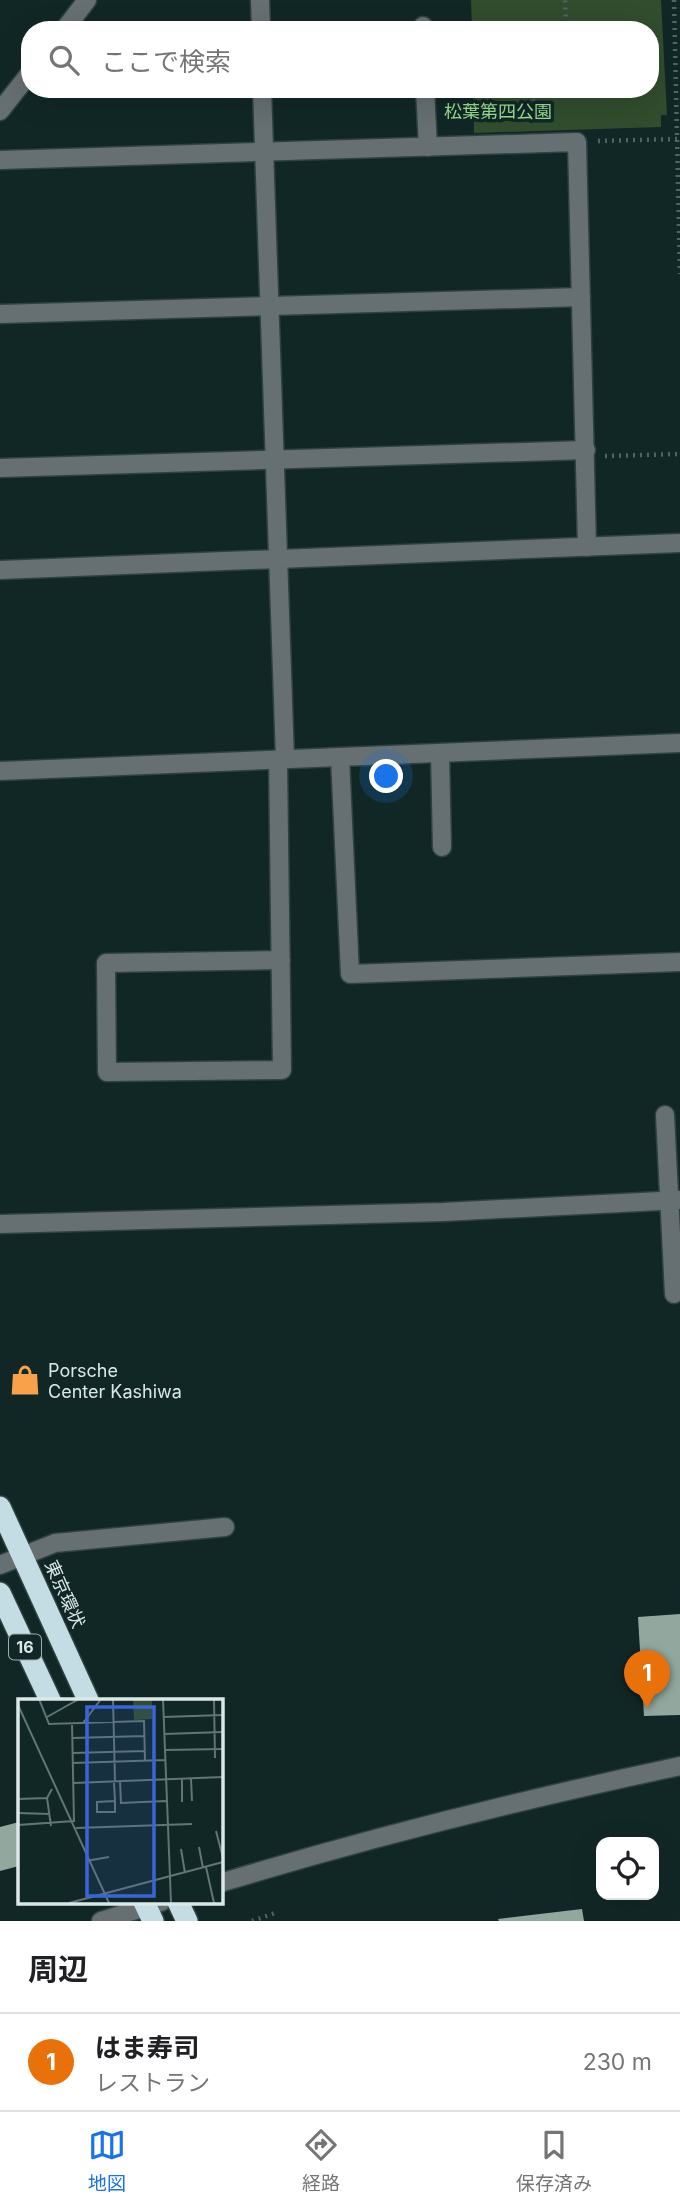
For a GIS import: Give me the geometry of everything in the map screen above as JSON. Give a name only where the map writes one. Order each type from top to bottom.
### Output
[{"type":"highway","name":"東京環状","points":[[0,1507],[88,1699]]},
{"type":"highway","name":"16","points":[[0,1593],[50,1699]]},
{"type":"highway","points":[[179,1904],[187,1921]]},
{"type":"street","points":[[71,21],[87,0]]},
{"type":"street","points":[[260,0],[261,21]]},
{"type":"street","points":[[0,111],[21,84]]},
{"type":"street","points":[[262,98],[278,559],[282,1070],[107,1072],[106,963],[281,960]]},
{"type":"street","points":[[425,98],[428,147]]},
{"type":"street","points":[[0,160],[577,142],[587,547]]},
{"type":"street","points":[[0,314],[581,297]]},
{"type":"street","points":[[0,468],[586,453]]},
{"type":"street","points":[[0,570],[680,543]]},
{"type":"street","points":[[0,771],[680,743]]},
{"type":"street","points":[[440,753],[442,847]]},
{"type":"street","points":[[340,757],[350,974],[680,962]]},
{"type":"street","points":[[665,1115],[675,1200],[674,1293]]},
{"type":"street","points":[[0,1224],[443,1212],[675,1200]]},
{"type":"street","points":[[0,1565],[55,1543],[225,1527]]},
{"type":"street","points":[[222,1882],[364,1841],[564,1791],[680,1766]]},
{"type":"street","points":[[102,1921],[151,1908]]},
{"type":"path","points":[[565,0],[566,21]]},
{"type":"path","points":[[674,0],[680,274]]},
{"type":"path","points":[[531,144],[531,112],[536,98]]},
{"type":"path","points":[[577,142],[677,139]]},
{"type":"path","points":[[586,453],[680,454]]},
{"type":"path","points":[[253,1921],[278,1912]]},
{"type":"green space","name":"松葉第四公園","points":[[471,0],[661,0],[667,115],[661,115],[661,127],[474,133],[473,98],[659,98],[659,21],[472,21]]},
{"type":"building","points":[[680,1614],[680,1715],[644,1716],[638,1617]]},
{"type":"building","points":[[18,1822],[18,1866],[0,1871],[0,1827]]},
{"type":"building","points":[[582,1909],[584,1921],[498,1919]]},
{"type":"place","name":"Porsche Center Kashiwa","points":[[25,1380]]},
{"type":"place","name":"はま寿司","points":[[647,1708]]}]
